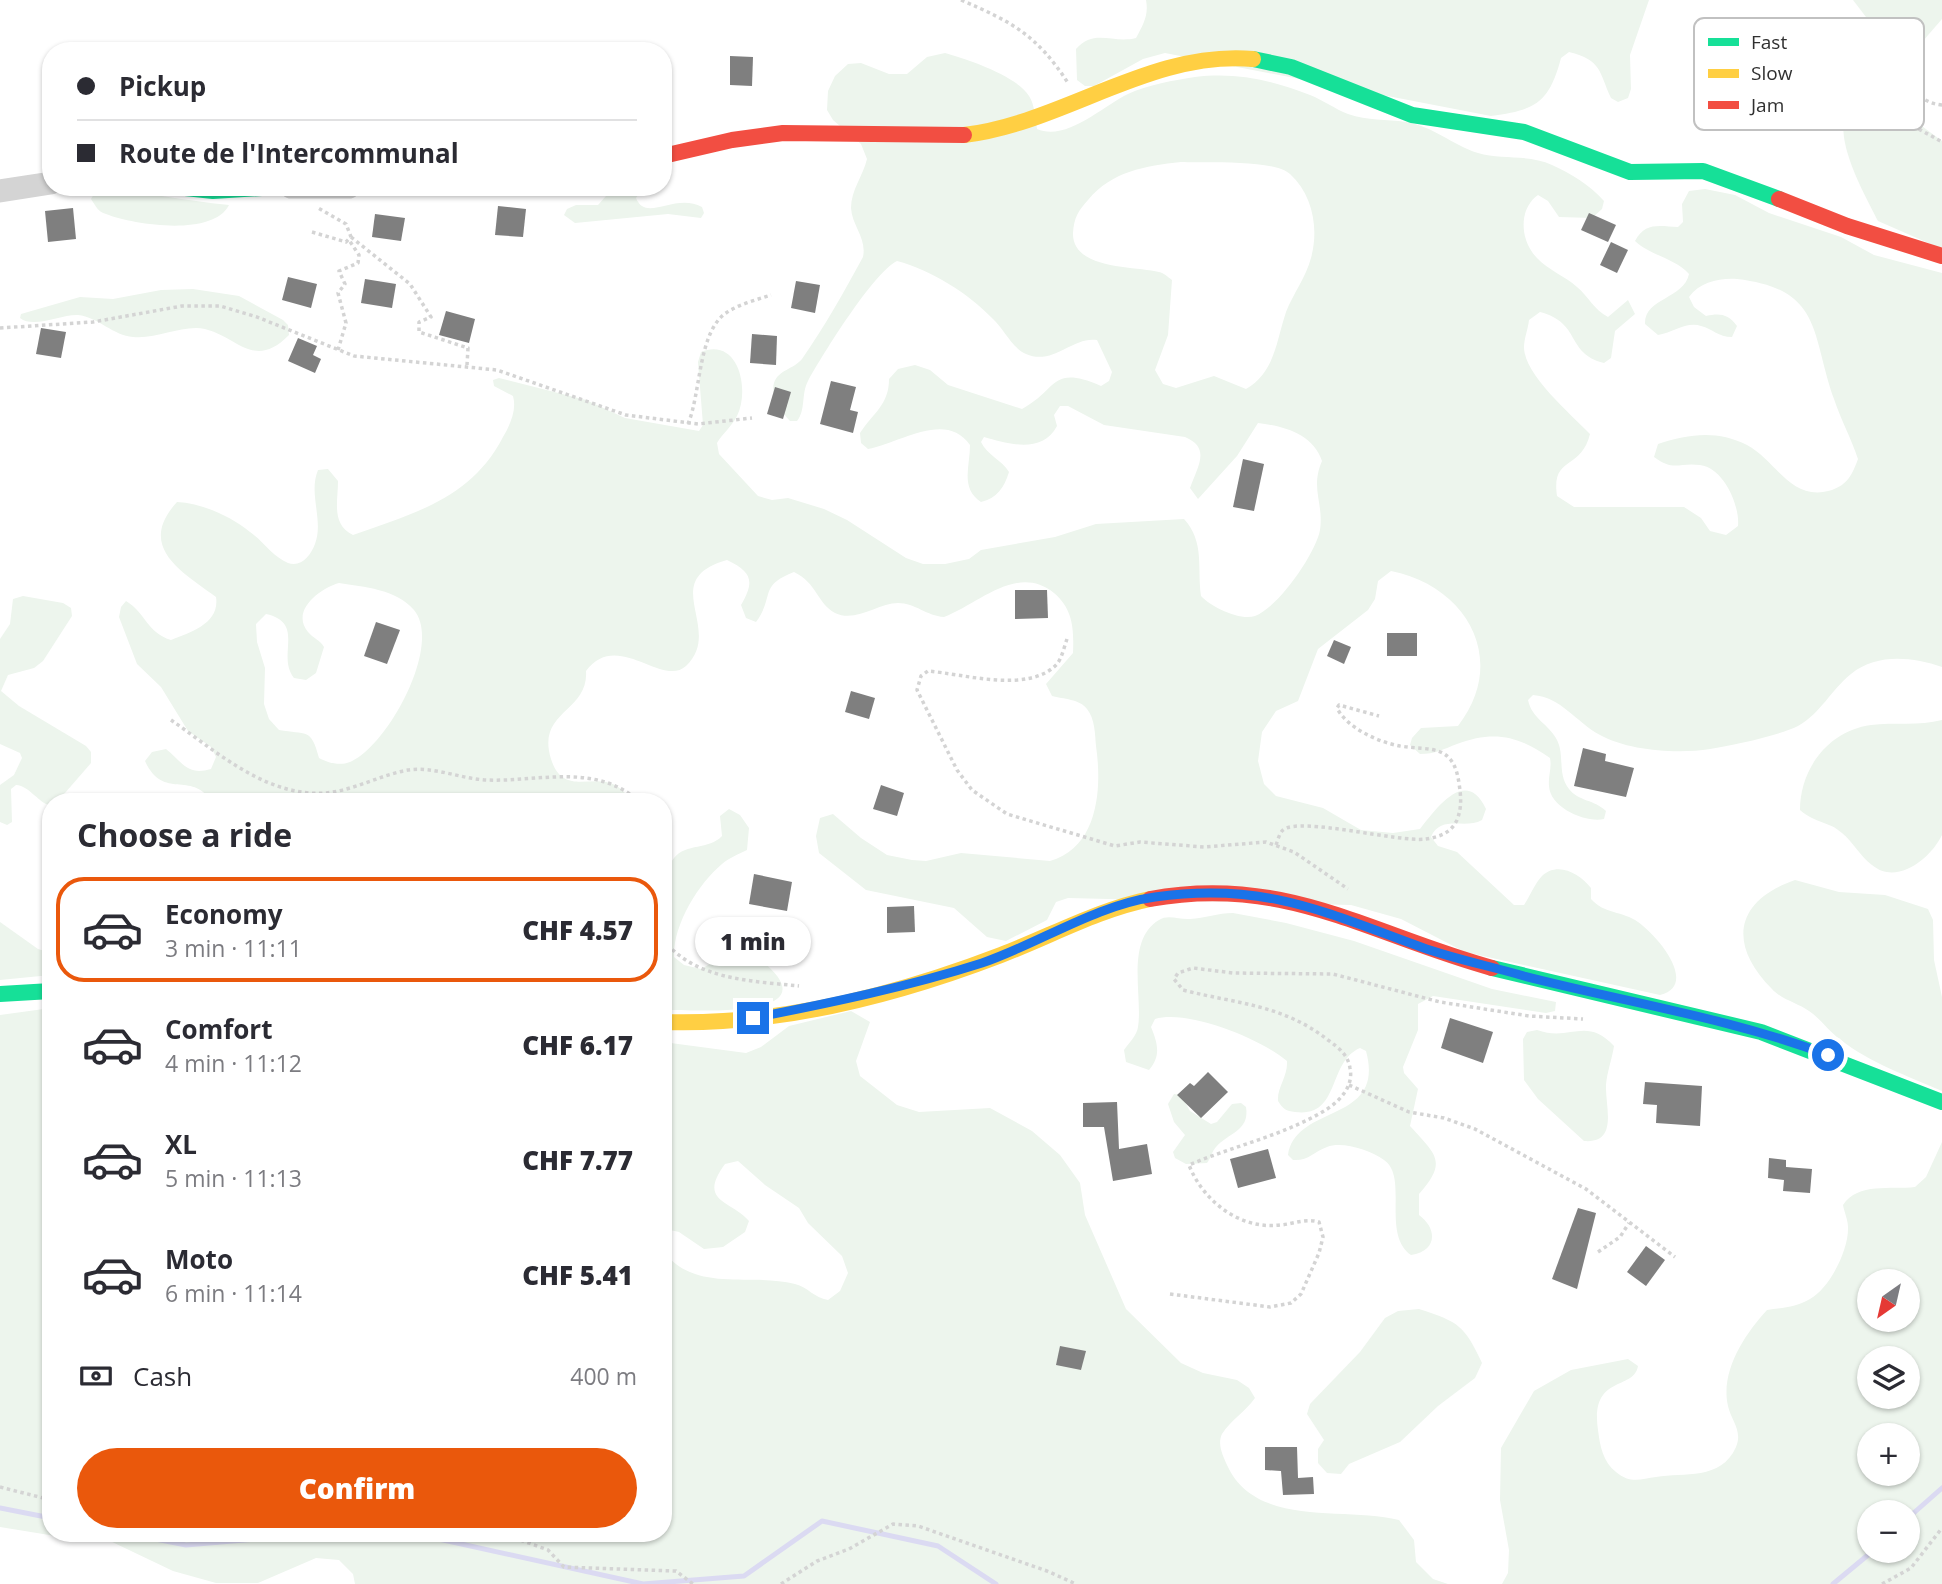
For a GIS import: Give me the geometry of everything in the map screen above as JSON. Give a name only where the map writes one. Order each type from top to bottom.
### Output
[{"type":"street","points":[[672,154],[734,139],[803,132],[928,138],[980,134],[1018,125],[1080,102],[1117,84],[1190,60],[1254,59],[1303,72],[1352,95],[1398,111],[1443,122],[1503,127],[1631,172],[1662,175],[1690,169],[1717,174],[1864,232],[1942,256]]},
{"type":"street","points":[[0,191],[42,184]]},
{"type":"street","points":[[672,1022],[695,1025],[730,1023],[860,998],[984,962],[1112,909],[1152,897],[1205,892],[1287,900],[1327,910],[1446,955],[1613,999],[1757,1031],[1818,1052],[1942,1102]]},
{"type":"street","points":[[0,994],[42,992]]},
{"type":"path","points":[[961,0],[1014,24],[1051,57],[1080,102]]},
{"type":"path","points":[[1924,101],[1942,105]]},
{"type":"path","points":[[1921,130],[1942,142]]},
{"type":"path","points":[[317,207],[345,224],[359,255],[358,263],[339,271],[345,284],[338,293],[346,323],[338,349]]},
{"type":"path","points":[[312,233],[338,241],[350,239],[417,293],[431,317],[419,322],[419,332],[468,348],[467,365]]},
{"type":"path","points":[[688,424],[696,405],[710,334],[716,322],[734,308],[771,295]]},
{"type":"path","points":[[0,328],[93,322],[206,305],[257,317],[363,358],[467,365],[534,381],[626,415],[688,424],[752,418]]},
{"type":"path","points":[[1067,639],[1059,662],[1043,676],[1007,680],[928,671],[921,676],[917,690],[926,711],[957,770],[972,790],[1007,814],[1115,846],[1140,842],[1204,847],[1266,842],[1318,866],[1355,895]]},
{"type":"path","points":[[1276,845],[1280,834],[1290,827],[1348,829],[1423,839],[1447,832],[1454,826],[1462,799],[1458,777],[1450,758],[1435,749],[1399,746],[1369,735],[1350,723],[1336,708],[1339,705],[1379,716]]},
{"type":"path","points":[[171,720],[258,778],[294,790],[326,793],[395,773],[421,769],[488,780],[579,776],[619,786],[628,793]]},
{"type":"path","points":[[672,949],[679,956],[714,973],[735,979],[804,986]]},
{"type":"path","points":[[1170,1294],[1269,1307],[1291,1303],[1301,1294],[1323,1237],[1322,1228],[1311,1220],[1282,1225],[1255,1225],[1224,1210],[1202,1190],[1189,1165],[1301,1123],[1326,1110],[1343,1096],[1349,1085],[1349,1060],[1310,1025],[1264,1006],[1183,990],[1174,979],[1178,973],[1193,968],[1233,974],[1333,974],[1440,1002],[1529,1016],[1583,1019]]},
{"type":"path","points":[[1349,1085],[1409,1112],[1444,1118],[1475,1129],[1586,1189],[1675,1257]]},
{"type":"path","points":[[1598,1252],[1620,1237],[1630,1223]]},
{"type":"path","points":[[0,1487],[42,1498]]},
{"type":"path","points":[[780,1584],[817,1561],[849,1549],[893,1524],[918,1526],[1076,1584]]},
{"type":"path","points":[[1882,1584],[1911,1568],[1942,1528]]},
{"type":"path","points":[[525,1542],[548,1550],[564,1567],[676,1571],[693,1584]]},
{"type":"shaded area","points":[[1146,0],[1649,0],[1630,55],[1631,89],[1628,98],[1618,102],[1611,98],[1594,63],[1569,52],[1561,58],[1551,85],[1538,102],[1519,111],[1491,116],[1165,53],[1143,59],[1094,86],[1085,86],[1077,80],[1076,49],[1090,39],[1136,38],[1146,15]]},
{"type":"shaded area","points":[[1853,0],[1942,0],[1942,19],[1924,40],[1924,18],[1867,18]]},
{"type":"shaded area","points":[[945,53],[978,64],[1003,75],[1023,89],[1034,108],[1037,129],[1048,132],[1072,127],[1128,94],[1152,85],[1210,76],[1268,81],[1315,97],[1355,116],[1416,124],[1478,153],[1543,162],[1580,180],[1604,201],[1602,209],[1592,218],[1559,217],[1548,201],[1538,195],[1527,208],[1524,217],[1527,243],[1541,262],[1577,287],[1603,314],[1608,317],[1628,300],[1635,314],[1615,331],[1611,358],[1604,363],[1583,352],[1562,323],[1553,317],[1540,312],[1529,320],[1524,347],[1532,370],[1550,394],[1590,434],[1580,454],[1562,468],[1556,483],[1557,496],[1574,507],[1684,507],[1701,518],[1710,531],[1726,535],[1738,526],[1738,518],[1733,499],[1723,480],[1709,468],[1700,465],[1672,465],[1661,462],[1654,457],[1658,444],[1703,435],[1736,440],[1758,452],[1795,486],[1818,492],[1832,490],[1846,482],[1858,459],[1834,399],[1809,318],[1799,304],[1785,293],[1765,284],[1737,279],[1710,282],[1693,292],[1689,297],[1694,307],[1706,316],[1723,315],[1734,322],[1737,326],[1732,337],[1696,325],[1658,335],[1645,324],[1646,315],[1651,309],[1680,289],[1689,274],[1677,264],[1635,241],[1648,228],[1678,227],[1683,222],[1682,204],[1689,191],[1705,189],[1735,195],[1769,213],[1841,237],[1874,255],[1942,273],[1942,667],[1907,659],[1872,663],[1851,674],[1813,715],[1798,726],[1755,740],[1697,750],[1654,750],[1625,745],[1591,730],[1552,700],[1533,695],[1528,700],[1530,707],[1557,740],[1565,783],[1577,796],[1606,811],[1604,819],[1597,820],[1570,812],[1555,801],[1549,786],[1550,758],[1517,740],[1483,737],[1420,754],[1410,745],[1412,738],[1421,728],[1458,726],[1473,701],[1480,676],[1479,652],[1472,629],[1459,609],[1441,592],[1418,579],[1391,571],[1378,581],[1375,599],[1368,610],[1318,649],[1298,701],[1276,711],[1262,732],[1258,761],[1264,784],[1276,796],[1323,808],[1361,830],[1393,833],[1420,829],[1451,795],[1470,791],[1486,809],[1482,820],[1441,826],[1431,837],[1438,846],[1457,852],[1514,905],[1524,905],[1539,879],[1548,872],[1568,871],[1581,878],[1591,888],[1591,899],[1596,904],[1632,918],[1664,949],[1671,960],[1676,981],[1671,990],[1660,995],[1465,952],[1401,919],[1351,905],[1068,898],[1056,902],[1047,920],[1006,941],[987,937],[954,908],[866,890],[819,853],[816,836],[820,818],[833,814],[861,838],[887,855],[926,861],[961,853],[1050,861],[1066,854],[1079,843],[1088,829],[1094,814],[1098,779],[1093,722],[1084,706],[1076,701],[1052,696],[1046,684],[1073,653],[1071,620],[1065,606],[1054,593],[1040,585],[1026,582],[998,589],[944,617],[898,603],[851,616],[829,609],[808,582],[794,572],[771,587],[756,622],[746,618],[741,605],[748,590],[749,578],[746,573],[727,560],[706,569],[696,580],[693,593],[699,637],[696,652],[686,666],[676,671],[625,657],[611,656],[598,660],[586,671],[585,685],[580,695],[556,721],[551,731],[548,743],[551,759],[556,771],[563,777],[579,782],[606,782],[625,793],[204,793],[195,787],[160,780],[152,773],[145,761],[152,752],[166,749],[186,767],[197,771],[211,769],[216,757],[211,747],[188,731],[161,687],[137,664],[119,617],[121,607],[126,601],[151,628],[171,640],[203,625],[214,614],[216,597],[178,568],[162,545],[161,532],[166,518],[177,502],[196,505],[225,516],[250,532],[283,560],[297,564],[305,560],[315,544],[318,526],[315,479],[318,470],[328,469],[338,481],[337,512],[341,525],[353,535],[419,511],[458,489],[475,475],[490,458],[512,417],[513,396],[494,386],[493,380],[499,378],[586,400],[625,418],[699,431],[703,425],[698,362],[701,352],[714,349],[733,359],[741,380],[742,393],[737,416],[717,443],[719,454],[758,496],[772,500],[788,498],[824,509],[847,520],[906,558],[923,564],[945,564],[969,559],[981,550],[1055,537],[1096,524],[1184,519],[1198,546],[1201,596],[1219,608],[1242,617],[1255,616],[1274,602],[1304,565],[1317,540],[1321,520],[1317,480],[1322,461],[1312,444],[1287,429],[1258,423],[1237,456],[1198,499],[1190,488],[1200,458],[1198,447],[1193,441],[1185,437],[1104,425],[1068,406],[1060,406],[1054,415],[1057,426],[1043,441],[1024,445],[984,437],[981,442],[984,447],[1009,472],[999,491],[981,502],[974,496],[968,484],[970,445],[960,435],[936,429],[868,449],[861,443],[860,433],[883,402],[889,379],[898,369],[915,365],[930,370],[948,385],[1022,409],[1063,379],[1084,380],[1101,386],[1109,381],[1112,372],[1097,340],[1080,342],[1045,356],[1026,354],[1017,348],[997,323],[972,300],[936,276],[910,265],[897,261],[887,268],[862,297],[808,381],[802,412],[797,421],[790,421],[780,409],[773,388],[776,379],[802,359],[863,257],[863,244],[851,208],[853,195],[867,159],[861,144],[833,120],[827,110],[828,91],[835,76],[848,64],[861,63],[889,74],[907,74],[927,57]],"holes":[[[1181,162],[1270,166],[1290,174],[1298,182],[1309,202],[1314,224],[1313,247],[1309,265],[1286,312],[1269,365],[1256,382],[1246,389],[1214,376],[1176,388],[1163,384],[1155,370],[1168,335],[1172,280],[1159,272],[1093,260],[1075,245],[1073,233],[1082,208],[1097,190],[1118,176]],[[339,583],[398,597],[414,610],[421,626],[421,646],[416,670],[407,694],[380,737],[365,753],[350,762],[330,763],[319,758],[313,741],[306,734],[279,730],[269,719],[264,704],[265,668],[257,642],[256,624],[266,614],[278,618],[285,625],[288,632],[289,669],[294,678],[306,680],[316,673],[324,647],[303,624],[305,608],[317,595]]]},
{"type":"shaded area","points":[[1924,128],[1942,141],[1942,249],[1878,221],[1857,179],[1843,130],[1924,130]]},
{"type":"shaded area","points":[[93,196],[160,196],[229,205],[220,215],[207,221],[172,226],[135,222],[101,212],[91,199]]},
{"type":"shaded area","points":[[606,196],[637,196],[641,205],[647,208],[692,203],[702,207],[704,213],[701,218],[668,214],[575,223],[564,215],[567,209],[576,205],[598,205]]},
{"type":"shaded area","points":[[193,289],[239,296],[283,320],[288,325],[289,335],[276,346],[253,350],[209,330],[196,328],[133,337],[85,316],[71,315],[40,322],[20,318],[21,314],[80,297],[113,299],[161,290]]},
{"type":"shaded area","points":[[23,596],[63,603],[71,608],[72,616],[43,661],[34,668],[8,675],[1,691],[19,706],[86,746],[91,752],[91,763],[65,793],[42,793],[42,801],[25,788],[16,785],[11,789],[12,822],[7,825],[0,822],[0,785],[14,775],[22,758],[20,753],[0,744],[0,639],[10,624],[13,599]]},
{"type":"shaded area","points":[[1942,720],[1942,835],[1922,860],[1902,871],[1882,871],[1872,865],[1837,829],[1800,810],[1801,795],[1811,767],[1819,754],[1842,735],[1871,725]]},
{"type":"shaded area","points":[[729,809],[740,815],[749,828],[747,850],[722,864],[704,882],[682,919],[674,957],[684,965],[701,969],[731,952],[750,952],[775,974],[783,990],[775,1000],[758,1006],[733,1010],[672,1010],[672,862],[679,853],[711,843],[722,836],[720,816]]},
{"type":"shaded area","points":[[1795,880],[1839,892],[1885,895],[1928,909],[1933,920],[1934,960],[1942,997],[1942,1091],[1864,1056],[1837,1037],[1809,1011],[1776,993],[1758,973],[1748,956],[1744,941],[1744,926],[1749,912],[1759,900]]},
{"type":"shaded area","points":[[1233,913],[1286,923],[1354,941],[1492,989],[1556,1002],[1555,1011],[1546,1013],[1433,996],[1418,1004],[1418,1030],[1403,1067],[1404,1073],[1418,1089],[1410,1126],[1432,1152],[1436,1166],[1419,1194],[1419,1215],[1432,1233],[1430,1244],[1420,1253],[1411,1255],[1402,1246],[1396,1220],[1395,1179],[1384,1160],[1364,1150],[1340,1145],[1327,1147],[1303,1159],[1293,1160],[1288,1155],[1294,1139],[1306,1127],[1338,1111],[1363,1091],[1369,1074],[1366,1051],[1360,1048],[1350,1055],[1342,1065],[1327,1098],[1310,1112],[1289,1111],[1278,1101],[1287,1061],[1243,1035],[1204,1022],[1186,1018],[1155,1019],[1151,1027],[1157,1050],[1153,1065],[1149,1070],[1126,1062],[1124,1050],[1138,1027],[1139,955],[1142,941],[1149,929],[1166,917],[1190,919]]},
{"type":"shaded area","points":[[0,922],[42,950],[42,976],[0,980]]},
{"type":"shaded area","points":[[42,1009],[42,1534],[0,1527],[0,1015]]},
{"type":"shaded area","points":[[851,1011],[870,1022],[856,1061],[860,1076],[897,1105],[919,1112],[990,1108],[1032,1131],[1060,1155],[1080,1183],[1085,1215],[1126,1309],[1181,1363],[1203,1373],[1237,1380],[1249,1388],[1255,1398],[1225,1429],[1221,1438],[1220,1446],[1224,1458],[1241,1485],[1259,1499],[1280,1507],[1399,1520],[1414,1540],[1416,1562],[1433,1579],[1448,1584],[355,1584],[353,1574],[339,1560],[316,1558],[258,1583],[216,1583],[173,1571],[112,1542],[672,1542],[672,1260],[691,1273],[724,1279],[795,1284],[828,1300],[840,1291],[848,1273],[842,1256],[808,1223],[799,1208],[765,1185],[738,1161],[725,1164],[714,1186],[720,1199],[749,1221],[745,1232],[723,1247],[704,1249],[679,1232],[672,1230],[672,1043],[746,1053],[761,1047],[789,1026]]},
{"type":"shaded area","points":[[1537,1030],[1549,1033],[1586,1031],[1604,1037],[1614,1046],[1606,1085],[1608,1122],[1602,1136],[1595,1140],[1584,1141],[1538,1099],[1524,1080],[1523,1039],[1527,1032]]},
{"type":"shaded area","points":[[1174,1094],[1181,1095],[1190,1111],[1211,1124],[1217,1122],[1232,1104],[1241,1103],[1246,1107],[1245,1121],[1241,1127],[1216,1147],[1207,1163],[1186,1164],[1175,1158],[1173,1152],[1185,1135],[1174,1122],[1168,1104]]},
{"type":"shaded area","points":[[1942,1142],[1942,1584],[1502,1584],[1508,1573],[1509,1550],[1500,1500],[1501,1448],[1534,1391],[1571,1370],[1628,1359],[1638,1366],[1635,1374],[1606,1392],[1600,1400],[1597,1412],[1601,1448],[1612,1468],[1621,1476],[1636,1480],[1701,1473],[1721,1465],[1729,1458],[1738,1441],[1726,1393],[1731,1367],[1750,1330],[1767,1310],[1800,1304],[1825,1286],[1842,1257],[1845,1246],[1848,1227],[1843,1205],[1849,1198],[1866,1190],[1915,1187],[1926,1177]]},
{"type":"shaded area","points":[[1419,1309],[1452,1322],[1465,1333],[1482,1363],[1475,1378],[1438,1406],[1400,1442],[1349,1464],[1341,1474],[1327,1473],[1318,1463],[1318,1449],[1324,1440],[1307,1414],[1310,1404],[1360,1352],[1385,1318],[1398,1311]]},
{"type":"building","points":[[730,56],[753,57],[752,86],[730,85]]},
{"type":"building","points":[[498,206],[526,209],[523,237],[495,235]]},
{"type":"building","points":[[73,208],[76,239],[48,242],[45,211]]},
{"type":"building","points":[[1589,213],[1616,225],[1608,242],[1581,230]]},
{"type":"building","points":[[375,214],[405,218],[401,241],[372,237]]},
{"type":"building","points":[[1611,242],[1628,250],[1617,273],[1600,265]]},
{"type":"building","points":[[288,277],[317,284],[311,308],[282,300]]},
{"type":"building","points":[[365,279],[396,284],[392,308],[361,303]]},
{"type":"building","points":[[796,281],[820,285],[815,313],[791,308]]},
{"type":"building","points":[[446,311],[475,319],[469,343],[439,335]]},
{"type":"building","points":[[41,328],[66,332],[61,358],[36,354]]},
{"type":"building","points":[[752,334],[777,336],[776,365],[750,363]]},
{"type":"building","points":[[298,338],[317,346],[313,355],[321,359],[315,373],[288,361]]},
{"type":"building","points":[[831,381],[856,387],[850,410],[858,412],[853,433],[820,424]]},
{"type":"building","points":[[775,387],[791,392],[783,419],[767,414]]},
{"type":"building","points":[[1243,459],[1264,464],[1254,511],[1233,507]]},
{"type":"building","points":[[1015,590],[1047,590],[1048,618],[1015,619]]},
{"type":"building","points":[[376,622],[400,630],[387,664],[364,656]]},
{"type":"building","points":[[1387,633],[1417,633],[1417,656],[1387,656]]},
{"type":"building","points":[[1334,640],[1351,647],[1344,664],[1327,656]]},
{"type":"building","points":[[851,691],[875,698],[869,719],[845,712]]},
{"type":"building","points":[[1583,748],[1606,754],[1605,761],[1634,768],[1626,797],[1574,786]]},
{"type":"building","points":[[881,785],[904,793],[897,816],[873,809]]},
{"type":"building","points":[[754,874],[792,882],[787,911],[749,904]]},
{"type":"building","points":[[914,906],[915,932],[887,933],[887,907]]},
{"type":"building","points":[[1450,1018],[1493,1032],[1483,1063],[1441,1048]]},
{"type":"building","points":[[1208,1072],[1228,1092],[1201,1118],[1177,1095],[1190,1083],[1194,1086]]},
{"type":"building","points":[[1645,1082],[1702,1086],[1700,1126],[1656,1123],[1657,1105],[1643,1104]]},
{"type":"building","points":[[1117,1102],[1119,1149],[1147,1144],[1152,1174],[1113,1181],[1104,1127],[1083,1127],[1083,1103]]},
{"type":"building","points":[[1268,1149],[1276,1178],[1238,1188],[1230,1159]]},
{"type":"building","points":[[1769,1158],[1786,1160],[1786,1167],[1812,1169],[1810,1193],[1783,1191],[1784,1180],[1768,1178]]},
{"type":"building","points":[[1578,1208],[1596,1213],[1577,1289],[1552,1279]]},
{"type":"building","points":[[1646,1246],[1665,1260],[1646,1286],[1627,1272]]},
{"type":"building","points":[[1060,1346],[1086,1351],[1081,1370],[1056,1365]]},
{"type":"building","points":[[1265,1447],[1297,1447],[1298,1478],[1313,1477],[1314,1494],[1283,1495],[1281,1471],[1265,1470]]},
{"type":"waterway","points":[[1920,1507],[1942,1488]]},
{"type":"waterway","points":[[0,1508],[42,1516]]},
{"type":"waterway","points":[[452,1542],[643,1584],[744,1576],[822,1521],[938,1546],[996,1584]]},
{"type":"waterway","points":[[171,1542],[186,1545],[220,1542]]},
{"type":"waterway","points":[[1833,1584],[1858,1563]]},
{"type":"traffic: fast","points":[[1253,59],[1291,67],[1412,115],[1524,132],[1630,172],[1703,171],[1779,199]]},
{"type":"traffic: fast","points":[[1492,968],[1761,1032],[1942,1102]]},
{"type":"traffic: fast","points":[[0,994],[42,992]]},
{"type":"traffic: slow","points":[[964,135],[1037,117],[1178,65],[1215,59],[1253,59]]},
{"type":"traffic: slow","points":[[672,1022],[749,1019],[877,995],[960,970],[1093,917],[1150,899]]},
{"type":"traffic: jam","points":[[672,154],[732,140],[783,133],[964,135]]},
{"type":"traffic: jam","points":[[1779,199],[1847,226],[1942,256]]},
{"type":"traffic: jam","points":[[1150,899],[1198,893],[1243,894],[1285,901],[1325,911],[1492,968]]},
{"type":"route","points":[[753,1018],[860,998],[984,962],[1112,909],[1152,897],[1205,892],[1236,893],[1264,895],[1327,910],[1446,955],[1613,999],[1715,1020],[1828,1055]]}]
